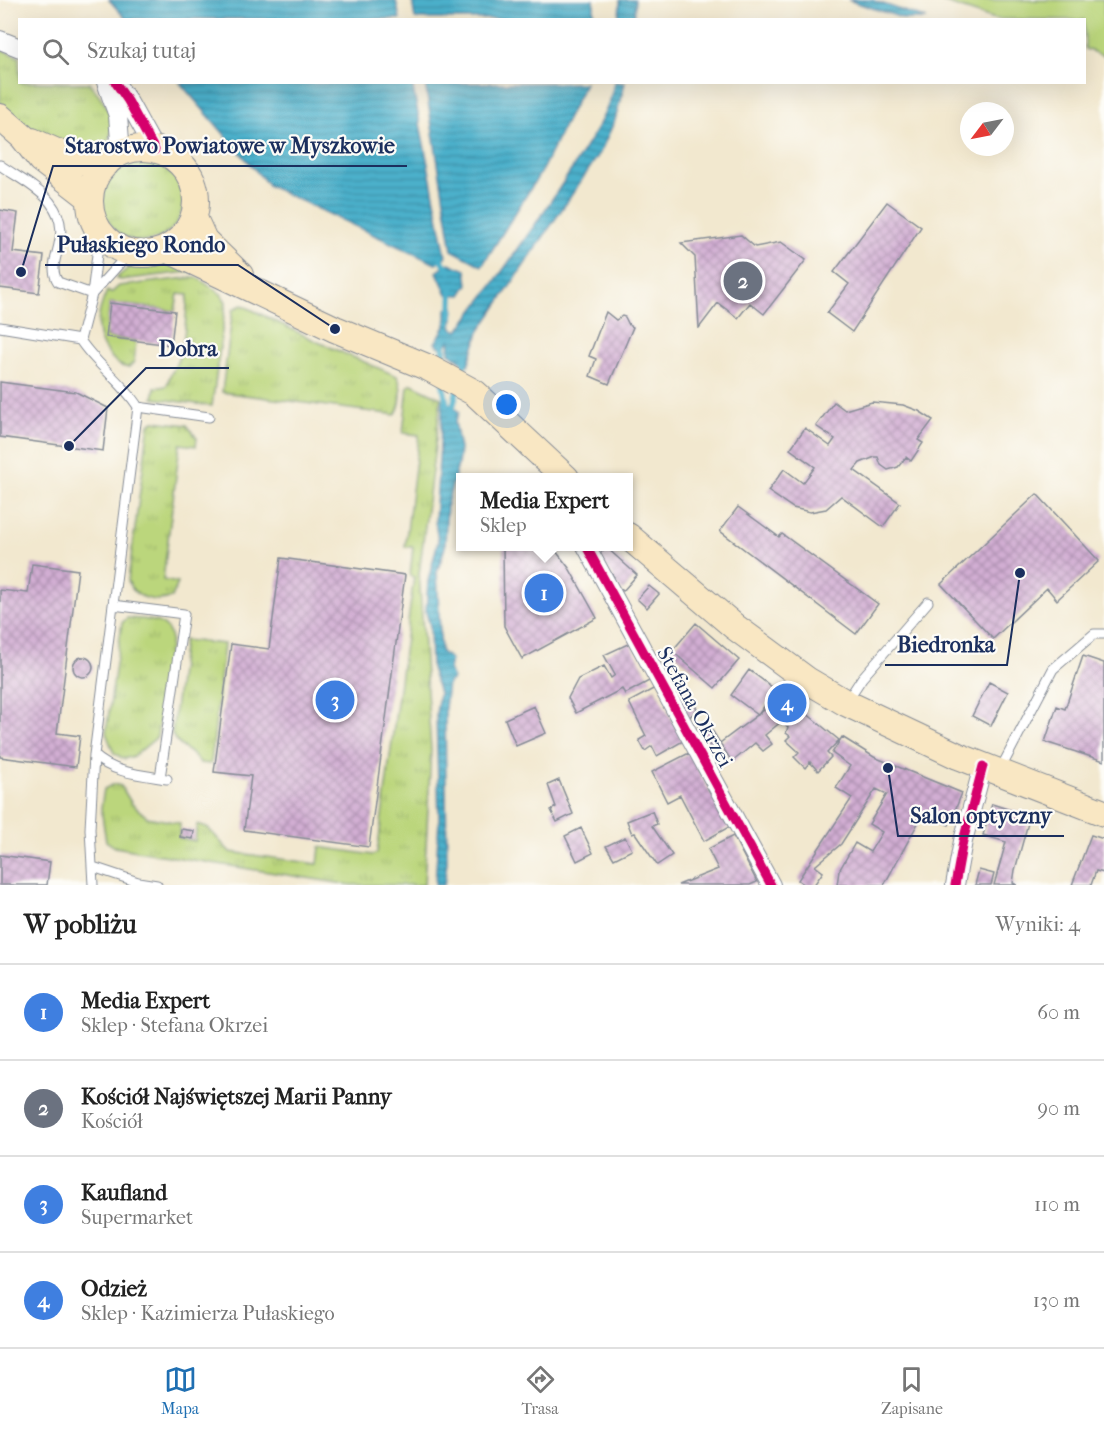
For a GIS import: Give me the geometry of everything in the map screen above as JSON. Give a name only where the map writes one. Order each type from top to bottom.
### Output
[{"type":"main road","points":[[0,117],[23,137],[41,160],[90,198]]},
{"type":"main road","points":[[23,137],[77,161],[113,159],[144,148],[155,150],[177,161],[192,181],[196,199],[194,218],[179,241],[167,249],[143,254],[130,252],[108,241],[100,231],[91,209],[90,198],[98,174],[113,159]]},
{"type":"main road","points":[[194,218],[204,240],[264,294]]},
{"type":"main road","points":[[167,249],[335,329],[429,368],[475,393],[549,468]]},
{"type":"main road","points":[[633,540],[744,633],[807,680],[846,703],[991,769],[1104,813]]},
{"type":"street","points":[[0,40],[18,47]]},
{"type":"street","points":[[107,84],[118,116],[113,159]]},
{"type":"street","points":[[116,84],[129,101],[155,150]]},
{"type":"street","name":"Stefana Okrzei","points":[[589,551],[771,885]]},
{"type":"street","points":[[956,885],[963,841],[991,769]]},
{"type":"lane","points":[[0,165],[43,195],[56,213],[62,232],[53,268],[58,282],[92,294]]},
{"type":"lane","points":[[93,885],[90,829],[94,755],[138,407],[128,390],[91,357],[80,340],[92,294],[100,231]]},
{"type":"lane","points":[[92,294],[130,252]]},
{"type":"lane","points":[[0,327],[80,340]]},
{"type":"lane","points":[[138,407],[209,417]]},
{"type":"lane","points":[[846,703],[862,678],[928,602]]},
{"type":"lane","points":[[94,755],[104,764],[134,774],[163,779],[184,614],[113,605]]},
{"type":"lane","points":[[991,769],[1053,669],[1094,634],[1104,634]]},
{"type":"lane","points":[[93,867],[138,882],[157,885]]},
{"type":"green space","points":[[936,0],[1104,0],[1104,56],[1086,49],[1086,18],[992,18]]},
{"type":"green space","points":[[0,49],[18,57],[18,84],[90,84],[110,113],[112,127],[107,142],[101,147],[87,152],[70,151],[43,137],[0,104]]},
{"type":"green space","points":[[143,161],[158,164],[171,173],[180,186],[183,201],[180,216],[171,229],[158,238],[143,241],[128,238],[115,229],[106,216],[103,201],[106,186],[115,173],[128,164]]},
{"type":"green space","points":[[162,260],[196,271],[120,280],[116,278],[131,266]]},
{"type":"green space","points":[[196,277],[221,294],[226,302],[212,406],[153,398],[155,388],[166,386],[180,355],[188,295],[178,294],[175,311],[110,303],[106,337],[136,341],[134,362],[129,367],[118,364],[113,359],[106,351],[99,335],[100,309],[107,291],[111,293],[119,286]]},
{"type":"green space","points":[[242,305],[318,342],[397,376],[401,396],[395,415],[222,392],[233,309]]},
{"type":"green space","points":[[412,384],[441,398],[419,574],[431,750],[424,885],[351,885],[115,847],[106,841],[101,808],[104,789],[114,784],[121,786],[132,804],[147,817],[180,823],[179,838],[195,841],[197,825],[207,827],[230,852],[318,864],[320,847],[373,855],[377,853],[414,577],[410,576],[413,547],[405,547],[419,435],[403,433],[408,386]]},
{"type":"green space","points":[[154,421],[187,425],[197,438],[196,446],[180,444],[163,580],[178,583],[172,597],[159,600],[140,595],[130,586],[128,580],[149,424]]},
{"type":"green space","points":[[127,618],[161,623],[169,632],[171,639],[157,737],[134,756],[124,759],[114,753],[106,733],[122,623]]},
{"type":"green space","points":[[184,640],[224,644],[211,764],[200,763],[177,742],[172,734]]},
{"type":"water","points":[[109,0],[396,0],[400,18],[125,18]]},
{"type":"water","points":[[412,0],[594,0],[594,18],[415,18]]},
{"type":"water","points":[[620,0],[635,0],[634,18],[619,18]]},
{"type":"water","points":[[848,0],[872,0],[924,18],[902,18]]},
{"type":"water","points":[[181,84],[412,84],[446,256],[436,264],[269,186]]},
{"type":"water","points":[[425,84],[585,84],[541,172],[482,266],[452,250]]},
{"type":"water","points":[[614,84],[625,84],[615,120],[600,153],[479,332],[468,365],[449,353],[450,340],[443,349],[435,343],[446,325],[446,309],[454,307],[452,328],[458,331],[558,190],[598,127]]},
{"type":"water","points":[[449,263],[466,270],[468,284],[461,295],[447,294],[437,272]]},
{"type":"water","points":[[443,398],[459,412],[455,422],[460,449],[447,504],[445,547],[437,572],[441,652],[451,659],[449,669],[453,679],[448,683],[445,708],[447,862],[444,885],[435,885],[439,820],[436,714],[439,693],[431,668],[430,626],[426,612],[428,581],[438,541],[435,521]]},
{"type":"building","points":[[887,202],[921,227],[852,332],[827,313],[849,284],[834,272]]},
{"type":"building","points":[[0,210],[18,213],[13,252],[44,256],[39,293],[0,288]]},
{"type":"building","points":[[741,235],[755,247],[781,242],[806,260],[764,314],[750,303],[738,318],[718,303],[699,328],[695,257],[681,243]]},
{"type":"building","points":[[110,303],[175,311],[171,345],[106,337]]},
{"type":"building","points":[[606,312],[616,320],[622,316],[625,317],[629,325],[633,327],[609,384],[590,376],[596,359],[589,356]]},
{"type":"building","points":[[0,382],[76,392],[108,408],[103,451],[0,437]]},
{"type":"building","points":[[834,402],[845,410],[872,402],[903,405],[933,420],[918,440],[923,443],[911,461],[906,457],[898,467],[888,470],[881,465],[878,457],[875,457],[860,463],[854,470],[900,503],[883,527],[841,496],[826,509],[810,512],[793,508],[768,491],[784,469],[803,483],[815,467],[790,449],[805,428],[830,446],[835,439],[816,426]]},
{"type":"building","points":[[1037,494],[1099,561],[1057,600],[1047,588],[993,639],[941,584]]},
{"type":"building","points":[[738,507],[779,537],[782,534],[878,604],[856,634],[720,531]]},
{"type":"building","points":[[503,551],[556,551],[569,568],[597,618],[522,659],[504,626]]},
{"type":"building","points":[[602,551],[610,551],[637,575],[623,591],[611,580],[614,577],[598,556]]},
{"type":"building","points":[[281,558],[405,575],[369,847],[244,830],[251,776],[214,772],[231,644],[269,649]]},
{"type":"building","points":[[32,564],[78,570],[57,733],[80,736],[76,767],[0,757],[0,590],[28,593]]},
{"type":"building","points":[[649,586],[659,594],[647,608],[637,599]]},
{"type":"building","points":[[696,623],[739,660],[715,688],[672,651]]},
{"type":"building","points":[[630,643],[651,680],[625,694],[622,689],[576,713],[568,698],[578,679],[604,666],[611,678],[615,675],[604,655]]},
{"type":"building","points":[[1083,656],[1104,663],[1104,761],[1045,742],[1057,706],[1065,709]]},
{"type":"building","points":[[83,657],[90,660],[93,667],[90,674],[83,677],[76,674],[73,667],[76,660]]},
{"type":"building","points":[[749,670],[776,690],[758,715],[731,695]]},
{"type":"building","points":[[680,677],[697,709],[689,718],[670,683]]},
{"type":"building","points":[[989,682],[1008,692],[991,726],[972,716]]},
{"type":"building","points":[[655,688],[683,741],[657,756],[652,746],[645,751],[639,740],[646,736],[629,702]]},
{"type":"building","points":[[784,695],[839,740],[827,753],[831,757],[818,771],[810,762],[805,768],[794,757],[799,752],[786,740],[790,736],[786,733],[788,727],[782,721],[765,735],[772,744],[763,751],[755,743],[732,762],[720,743]]},
{"type":"building","points":[[534,706],[546,733],[516,746],[505,719]]},
{"type":"building","points":[[707,722],[720,743],[711,748],[698,727]]},
{"type":"building","points":[[842,737],[874,757],[962,793],[949,825],[923,814],[884,885],[837,885],[839,871],[855,843],[870,852],[882,832],[869,824],[887,794],[876,789],[841,844],[815,866],[823,872],[814,885],[805,885],[798,880],[852,798],[836,788],[850,766],[832,753]]},
{"type":"building","points":[[689,753],[729,827],[704,841],[680,795],[667,802],[652,772]]},
{"type":"building","points":[[559,780],[573,814],[557,822],[551,810],[556,807],[548,785]]},
{"type":"building","points":[[992,804],[1030,816],[1015,870],[1013,883],[1017,885],[994,885],[1006,842],[983,835]]},
{"type":"building","points":[[652,811],[657,824],[652,826],[672,855],[657,865],[635,833],[632,834],[627,821]]},
{"type":"building","points":[[581,828],[593,853],[577,861],[565,836]]},
{"type":"building","points":[[181,829],[194,831],[193,839],[180,837]]},
{"type":"building","points":[[1091,835],[1104,839],[1104,873],[1096,871],[1091,885],[1072,885]]},
{"type":"building","points":[[733,836],[757,882],[750,885],[678,885],[718,869],[708,849]]},
{"type":"building","points":[[625,837],[632,850],[614,859],[606,846]]},
{"type":"building","points":[[0,855],[50,862],[47,885],[0,885]]},
{"type":"building","points":[[979,870],[994,874],[991,885],[975,885]]},
{"type":"waterway","points":[[441,260],[450,271]]},
{"type":"waterway","points":[[451,316],[452,287]]},
{"type":"waterway","points":[[443,368],[444,342]]},
{"type":"waterway","points":[[461,377],[466,355]]},
{"type":"waterway","points":[[443,384],[447,406]]},
{"type":"waterway","points":[[451,415],[457,390]]},
{"type":"cycle path","points":[[116,84],[155,150]]},
{"type":"cycle path","points":[[589,551],[771,885]]},
{"type":"cycle path","points":[[955,885],[963,841],[983,766]]},
{"type":"place","name":"Starostwo Powiatowe w Myszkowie","points":[[21,272]]},
{"type":"place","name":"Kościół Najświętszej Marii Panny","points":[[743,281]]},
{"type":"place","name":"Pułaskiego Rondo","points":[[335,329]]},
{"type":"place","name":"Dobra","points":[[69,446]]},
{"type":"place","name":"Biedronka","points":[[1020,573]]},
{"type":"place","name":"Media Expert","points":[[544,593]]},
{"type":"place","name":"Kaufland","points":[[335,700]]},
{"type":"place","name":"Odzież","points":[[787,703]]},
{"type":"place","name":"Salon optyczny","points":[[888,768]]}]
